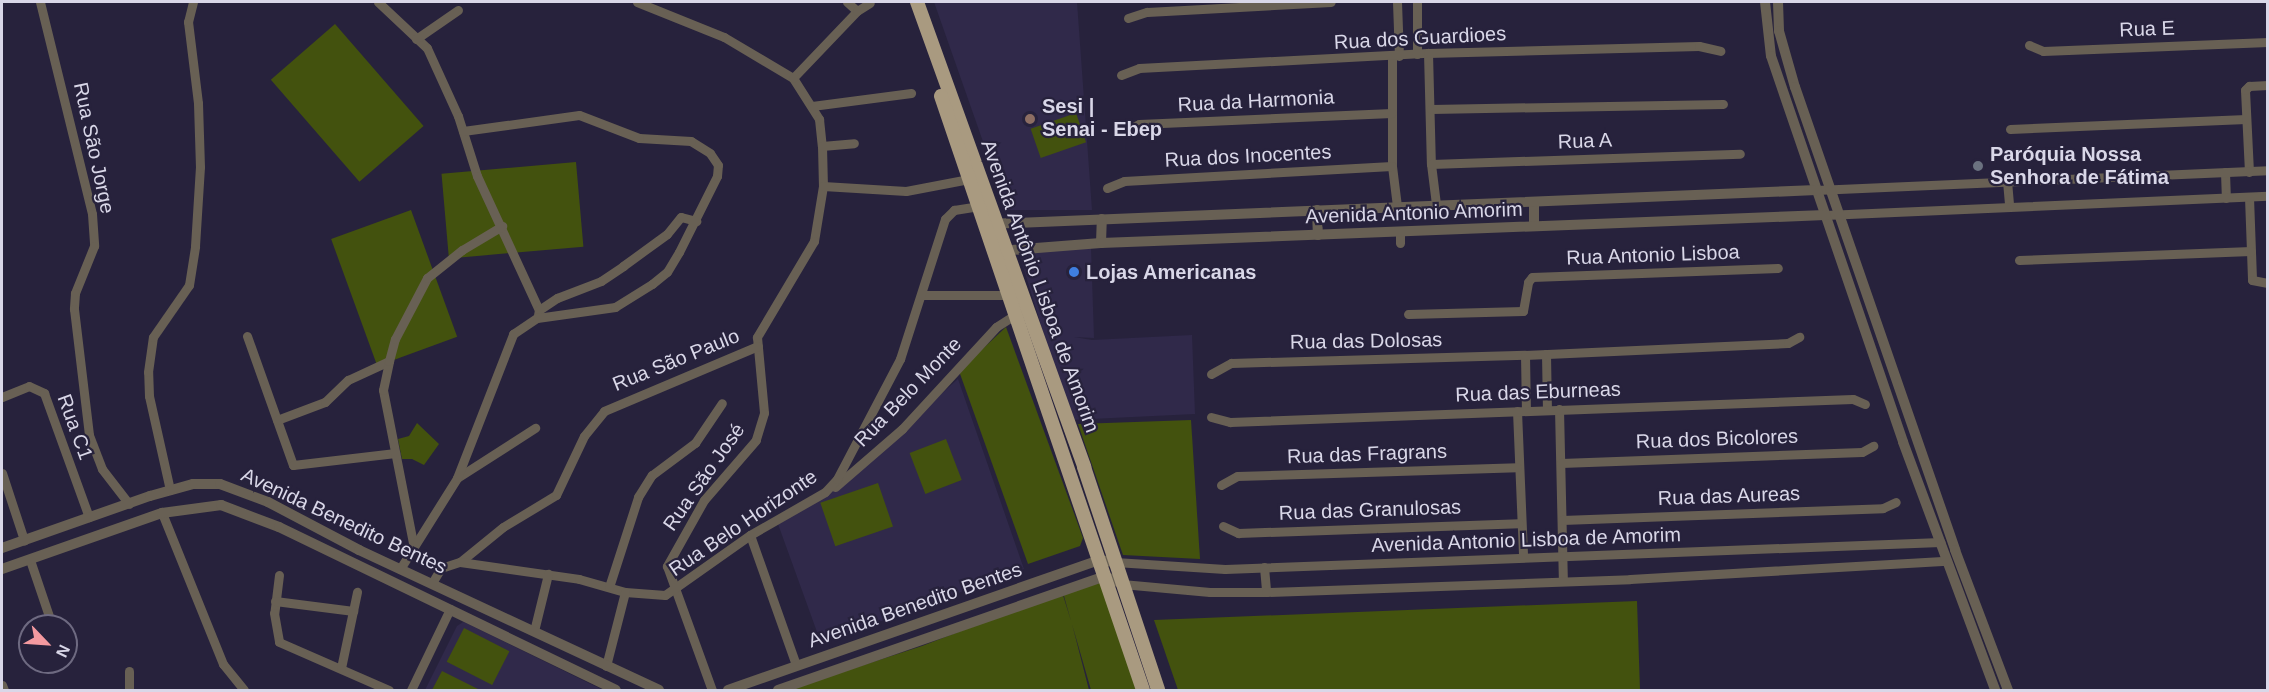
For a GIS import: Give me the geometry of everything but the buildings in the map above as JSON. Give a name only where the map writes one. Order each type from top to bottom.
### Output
[{"type":"main road","name":"Avenida Antônio Lisboa de Amorim","points":[[908,2],[978,206],[990,224]]},
{"type":"main road","name":"Avenida Antônio Lisboa de Amorim","points":[[917,2],[999,251],[1122,584],[1158,690]]},
{"type":"main road","name":"Avenida Antônio Lisboa de Amorim","points":[[999,251],[1016,314],[1143,690]]},
{"type":"street","name":"Rua São Jorge","points":[[40,2],[92,214],[92,256],[75,293],[74,309],[88,435],[102,469],[129,504]]},
{"type":"street","points":[[170,490],[153,414],[148,372],[153,337],[189,285],[194,257],[200,167],[198,103],[188,22],[193,2]]},
{"type":"street","points":[[378,2],[427,48],[463,130],[477,176],[502,226],[538,314]]},
{"type":"street","name":"Rua São Paulo","points":[[460,562],[503,527],[556,495],[588,429],[604,411],[758,346],[761,326],[814,241],[823,186],[819,119],[813,106],[793,78],[733,42],[643,2]]},
{"type":"street","points":[[847,2],[857,11]]},
{"type":"street","points":[[1128,18],[1147,12],[1331,2]]},
{"type":"street","name":"Avenida Antonio Amorim","points":[[1397,2],[1392,113],[1392,166],[1397,206]]},
{"type":"street","points":[[1417,2],[1417,54]]},
{"type":"street","points":[[1765,2],[1770,56],[1946,561],[1995,690]]},
{"type":"street","points":[[1778,2],[1779,31],[1786,60],[1955,550],[2008,690]]},
{"type":"street","points":[[793,78],[857,11],[870,3]]},
{"type":"street","points":[[416,39],[458,10]]},
{"type":"street","name":"Rua E","points":[[2029,45],[2043,51],[2268,42]]},
{"type":"street","name":"Rua dos Guardioes","points":[[1121,75],[1140,68],[1396,57],[1428,53],[1699,46],[1720,51]]},
{"type":"street","name":"Avenida Antonio Amorim","points":[[1428,53],[1431,165],[1436,204]]},
{"type":"street","points":[[2248,172],[2245,90],[2249,86],[2268,85]]},
{"type":"street","points":[[813,106],[911,93]]},
{"type":"street","points":[[1431,109],[1723,104]]},
{"type":"street","name":"Rua da Harmonia","points":[[1124,132],[1139,124],[1392,113]]},
{"type":"street","points":[[463,130],[579,116],[639,138],[691,141],[702,146],[718,165],[696,221],[667,272],[633,298],[615,307],[538,314]]},
{"type":"street","points":[[2010,129],[2246,119]]},
{"type":"street","points":[[822,146],[854,142]]},
{"type":"street","name":"Rua A","points":[[1431,165],[1740,154]]},
{"type":"street","name":"Rua dos Inocentes","points":[[1107,188],[1124,181],[1392,166]]},
{"type":"street","points":[[1816,190],[2268,170]]},
{"type":"street","points":[[2226,172],[2226,198]]},
{"type":"street","points":[[823,186],[906,191],[969,179]]},
{"type":"street","points":[[2007,181],[2009,206]]},
{"type":"street","name":"Avenida Antonio Amorim","points":[[990,224],[1816,190]]},
{"type":"street","points":[[1825,215],[2268,196]]},
{"type":"street","points":[[2249,197],[2252,280],[2268,283]]},
{"type":"street","points":[[1534,202],[1534,226]]},
{"type":"street","name":"Rua Belo Horizonte","points":[[460,562],[548,574],[625,592],[674,592],[750,535],[825,492],[837,479],[900,359],[948,214],[978,206]]},
{"type":"street","points":[[1317,210],[1318,235]]},
{"type":"street","name":"Avenida Antonio Amorim","points":[[999,251],[1101,243],[1318,235],[1400,238],[1534,226],[1825,215]]},
{"type":"street","points":[[400,569],[413,543],[457,478],[509,342],[519,328],[538,314],[601,282],[667,234],[681,217],[696,221]]},
{"type":"street","points":[[1101,243],[1102,219]]},
{"type":"street","points":[[413,543],[383,390],[395,339],[426,278],[462,250],[502,226]]},
{"type":"street","points":[[2019,260],[2251,251]]},
{"type":"street","name":"Rua Antonio Lisboa","points":[[1408,314],[1523,310],[1530,278],[1778,268]]},
{"type":"street","points":[[922,295],[1010,295]]},
{"type":"street","name":"Rua Belo Monte","points":[[825,492],[902,429],[982,342],[1016,314]]},
{"type":"street","points":[[247,336],[295,466],[395,453]]},
{"type":"street","name":"Rua das Dolosas","points":[[1211,374],[1232,363],[1525,355],[1788,343],[1799,337]]},
{"type":"street","name":"Rua São José","points":[[712,690],[674,592],[667,566],[704,500],[756,440],[764,413],[758,346]]},
{"type":"street","points":[[1546,354],[1547,410]]},
{"type":"street","points":[[1523,556],[1517,467],[1525,355]]},
{"type":"street","points":[[277,420],[325,402],[348,380],[389,361]]},
{"type":"street","name":"Rua C1","points":[[2,397],[29,386],[44,393],[89,517]]},
{"type":"street","name":"Rua das Eburneas","points":[[1211,417],[1230,422],[1853,399],[1865,404]]},
{"type":"street","points":[[609,587],[638,496],[652,475],[695,443],[722,403]]},
{"type":"street","points":[[1559,410],[1563,581]]},
{"type":"street","points":[[457,478],[535,428]]},
{"type":"street","name":"Rua dos Bicolores","points":[[1561,463],[1862,452],[1873,446]]},
{"type":"street","name":"Rua das Fragrans","points":[[1221,485],[1237,476],[1517,467]]},
{"type":"street","points":[[2,473],[24,540]]},
{"type":"street","name":"Avenida Benedito Bentes","points":[[2,548],[170,490],[193,484],[220,484],[244,491],[331,532],[359,550],[658,690]]},
{"type":"street","name":"Rua das Aureas","points":[[1562,520],[1883,508],[1896,502]]},
{"type":"street","name":"Avenida Benedito Bentes","points":[[2,568],[162,513],[206,504],[239,509],[616,690]]},
{"type":"street","points":[[162,513],[222,664],[244,690]]},
{"type":"street","name":"Rua das Granulosas","points":[[1223,526],[1238,533],[1519,523]]},
{"type":"street","points":[[62,527],[69,546]]},
{"type":"street","points":[[750,535],[796,665]]},
{"type":"street","name":"Avenida Antonio Lisboa de Amorim","points":[[1114,562],[1186,569],[1940,542]]},
{"type":"street","points":[[353,564],[359,550]]},
{"type":"street","points":[[30,560],[48,614]]},
{"type":"street","name":"Avenida Benedito Bentes","points":[[728,690],[1100,560],[1114,562]]},
{"type":"street","name":"Avenida Antonio Lisboa de Amorim","points":[[1122,584],[1210,592],[1266,592],[1563,581],[1946,561]]},
{"type":"street","points":[[432,583],[441,568],[460,562]]},
{"type":"street","points":[[1264,567],[1266,592]]},
{"type":"street","points":[[534,631],[548,574]]},
{"type":"street","points":[[279,575],[275,601],[279,642],[389,690]]},
{"type":"street","name":"Avenida Benedito Bentes","points":[[778,690],[1105,576]]},
{"type":"street","points":[[1105,576],[1122,584]]},
{"type":"street","points":[[340,668],[357,592]]},
{"type":"street","points":[[606,666],[625,592]]},
{"type":"street","points":[[275,601],[353,611]]},
{"type":"street","points":[[411,690],[450,609]]},
{"type":"street","points":[[129,671],[129,690]]},
{"type":"street","points":[[2,685],[4,690]]},
{"type":"shaded area","name":"Sesi | Senai - Ebep","points":[[934,2],[1077,2],[1092,210],[1007,210]]},
{"type":"shaded area","points":[[1091,247],[1094,338],[1074,337],[1092,340],[1192,335],[1195,414],[1070,420],[1018,250]]},
{"type":"shaded area","points":[[958,379],[1024,569],[821,643],[778,524],[826,496]]},
{"type":"shaded area","points":[[463,622],[603,690],[425,690],[457,626]]},
{"type":"green space","points":[[335,24],[424,126],[359,182],[271,80]]},
{"type":"green space","points":[[1076,113],[1086,142],[1041,158],[1031,129]]},
{"type":"green space","points":[[576,162],[583,247],[449,258],[442,174]]},
{"type":"green space","points":[[411,210],[457,337],[377,366],[331,239]]},
{"type":"green space","points":[[1006,327],[1083,538],[1080,546],[1028,564],[959,371]]},
{"type":"green space","points":[[1191,420],[1200,559],[1123,555],[1078,424]]},
{"type":"green space","points":[[417,423],[439,444],[424,465],[412,459],[402,459],[398,439],[409,436]]},
{"type":"green space","points":[[946,439],[962,480],[925,494],[910,453]]},
{"type":"green space","points":[[878,483],[893,526],[835,546],[820,503]]},
{"type":"green space","points":[[1100,578],[1136,690],[1091,690],[1072,624],[1089,690],[787,690],[922,646],[1062,592],[1071,621],[1062,589]]},
{"type":"green space","points":[[1637,601],[1640,690],[1178,690],[1154,620]]},
{"type":"green space","points":[[464,628],[509,651],[492,685],[447,662]]},
{"type":"green space","points":[[442,671],[480,690],[432,690]]},
{"type":"place","name":"Sesi | Senai - Ebep","points":[[1030,119]]},
{"type":"place","name":"Paróquia Nossa Senhora de Fátima","points":[[1978,166]]},
{"type":"place","name":"Lojas Americanas","points":[[1074,272]]}]
